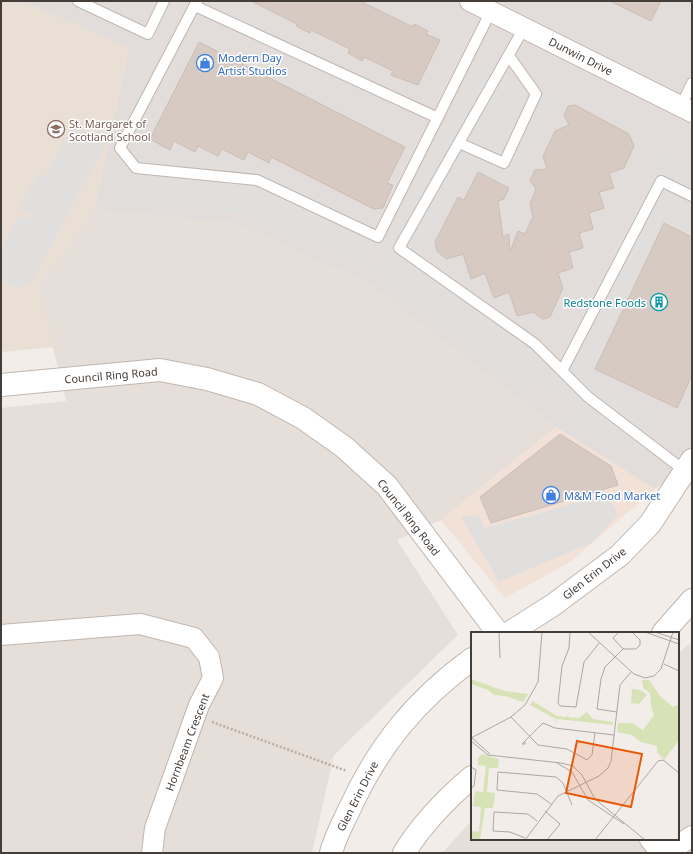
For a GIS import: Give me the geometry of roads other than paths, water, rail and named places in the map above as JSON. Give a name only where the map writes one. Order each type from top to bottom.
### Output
[{"type":"street","name":"Dunwin Drive","points":[[470,1],[686,109]]},
{"type":"street","name":"Council Ring Road","points":[[1,385],[160,370],[207,379],[258,394],[303,418],[344,447],[387,486],[497,632]]},
{"type":"street","name":"Glen Erin Drive","points":[[511,632],[553,605],[620,555],[650,524],[688,466]]},
{"type":"street","points":[[664,632],[692,600]]},
{"type":"street","name":"Hornbeam Crescent","points":[[1,635],[140,624],[194,638],[209,657],[213,678],[195,716],[155,828],[152,853]]},
{"type":"street","name":"Glen Erin Drive","points":[[331,853],[334,842],[364,777],[386,742],[419,704],[457,670],[471,660]]},
{"type":"street","points":[[404,853],[414,838],[441,805],[471,778]]},
{"type":"street","points":[[667,853],[692,836]]},
{"type":"street","points":[[652,840],[662,853]]},
{"type":"lane","points":[[78,1],[148,34],[164,1]]},
{"type":"lane","points":[[438,118],[196,3],[120,148],[136,168],[257,180],[378,237],[438,118],[491,11]]},
{"type":"lane","points":[[524,28],[400,248],[535,344],[588,397],[688,466]]},
{"type":"lane","points":[[459,143],[504,163],[536,94],[509,56]]},
{"type":"lane","points":[[686,109],[692,83]]},
{"type":"lane","points":[[562,372],[661,181],[692,196]]},
{"type":"place","name":"Modern Day Artist Studios","points":[[205,63]]},
{"type":"place","name":"St. Margaret of Scotland School","points":[[56,129]]},
{"type":"place","name":"Redstone Foods","points":[[659,302]]},
{"type":"place","name":"M&M Food Market","points":[[551,495]]}]
